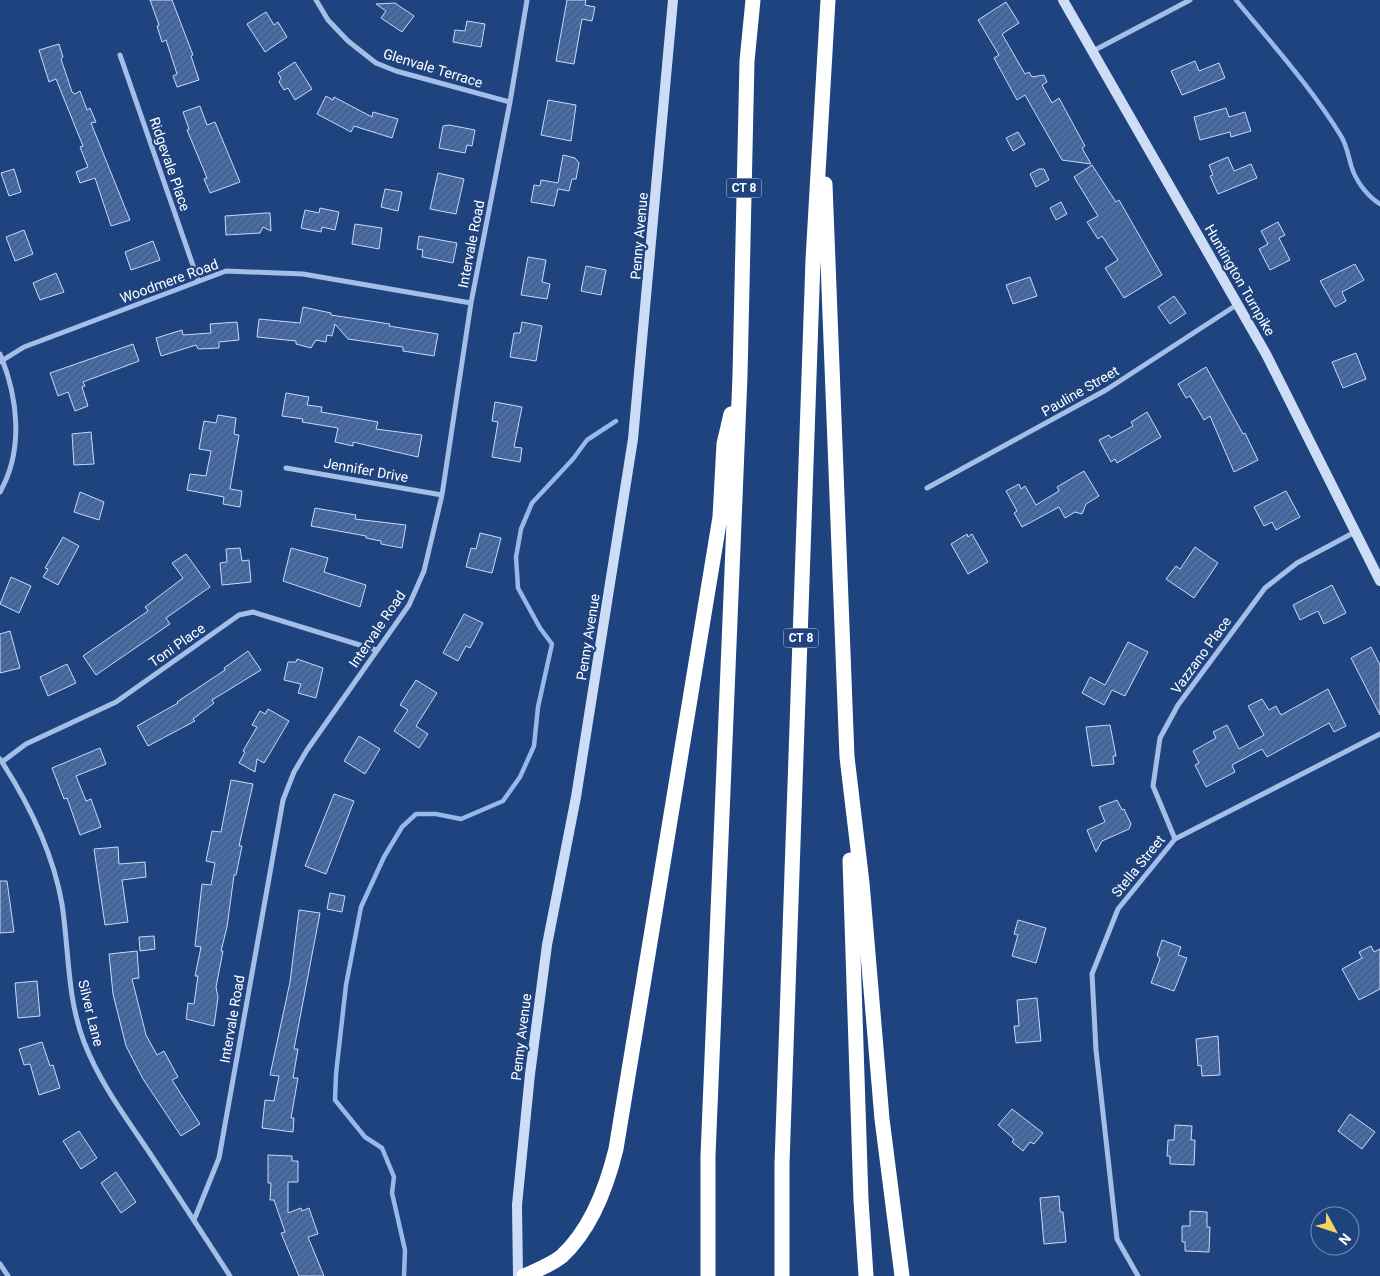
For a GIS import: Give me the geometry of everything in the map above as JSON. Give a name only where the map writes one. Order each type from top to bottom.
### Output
[{"type":"highway","name":"CT 8","points":[[708,1276],[708,1156],[740,376],[747,61],[753,0]]},
{"type":"highway","name":"CT 8","points":[[782,1276],[782,1164],[813,260],[821,84],[828,0]]},
{"type":"highway","points":[[821,84],[847,758],[861,1190],[866,1276]]},
{"type":"highway","points":[[524,1276],[552,1263],[575,1242],[593,1213],[615,1154],[720,517],[724,444],[740,376]]},
{"type":"highway","points":[[847,758],[862,883],[882,1119],[902,1276]]},
{"type":"main road","name":"Penny Avenue","points":[[518,1276],[517,1205],[530,1074],[547,945],[576,797],[633,439],[673,0]]},
{"type":"main road","name":"Huntington Turnpike","points":[[1063,0],[1266,354],[1380,581]]},
{"type":"street","name":"Glenvale Terrace","points":[[316,0],[328,20],[348,41],[376,63],[396,71],[510,102]]},
{"type":"street","name":"Intervale Road","points":[[194,1220],[219,1158],[283,800],[294,772],[408,605],[424,571],[442,495],[471,303],[510,102],[527,0]]},
{"type":"street","points":[[1093,51],[1190,0]]},
{"type":"street","name":"Ridgevale Place","points":[[120,55],[198,280]]},
{"type":"street","name":"Woodmere Road","points":[[1,362],[24,347],[198,280],[226,272],[304,274],[471,303]]},
{"type":"street","name":"Pauline Street","points":[[927,488],[1106,390],[1238,303]]},
{"type":"street","points":[[0,354],[16,421],[16,444],[11,464],[0,492]]},
{"type":"street","name":"Jennifer Drive","points":[[286,468],[442,495]]},
{"type":"street","name":"Vazzano Place","points":[[1175,839],[1153,786],[1160,738],[1178,705],[1265,588],[1297,563],[1355,532]]},
{"type":"street","name":"Toni Place","points":[[1,760],[26,744],[116,702],[239,615],[253,612],[376,650]]},
{"type":"street","name":"Stella Street","points":[[1138,1276],[1117,1240],[1096,1050],[1092,974],[1118,909],[1175,839],[1380,734]]},
{"type":"street","name":"Silver Lane","points":[[1,760],[47,849],[57,880],[65,930],[71,988],[83,1040],[112,1096],[230,1276]]},
{"type":"street","points":[[0,1264],[8,1276]]},
{"type":"building","points":[[150,0],[172,0],[193,55],[191,56],[199,80],[177,87],[173,76],[177,74],[166,40],[162,42],[157,26],[159,25]]},
{"type":"building","points":[[567,0],[586,0],[585,5],[595,7],[592,21],[582,19],[574,64],[556,61]]},
{"type":"building","points":[[1006,2],[1019,23],[1002,34],[1025,74],[1029,72],[1032,77],[1044,75],[1047,82],[1042,85],[1052,103],[1059,98],[1085,146],[1082,148],[1091,164],[1062,160],[1025,95],[1017,100],[994,58],[999,55],[978,20]]},
{"type":"building","points":[[395,3],[414,16],[402,32],[381,18],[386,11],[376,4]]},
{"type":"building","points":[[266,12],[274,25],[278,22],[287,37],[265,52],[247,24]]},
{"type":"building","points":[[467,21],[485,24],[481,47],[453,42],[455,30],[465,31]]},
{"type":"building","points":[[59,44],[63,57],[61,59],[72,92],[75,94],[80,91],[87,110],[90,108],[96,122],[91,123],[130,220],[111,226],[95,178],[80,183],[76,172],[88,167],[80,147],[83,146],[56,79],[49,82],[39,50]]},
{"type":"building","points":[[1195,61],[1199,71],[1219,63],[1225,78],[1182,95],[1171,71]]},
{"type":"building","points":[[295,62],[312,89],[295,100],[288,88],[284,90],[279,82],[281,78],[278,73]]},
{"type":"building","points":[[326,96],[333,100],[334,97],[372,117],[373,112],[398,119],[392,138],[354,126],[351,132],[317,114]]},
{"type":"building","points":[[548,100],[576,105],[571,141],[541,135]]},
{"type":"building","points":[[200,106],[207,125],[215,122],[240,182],[210,193],[204,179],[207,178],[187,130],[189,129],[183,112]]},
{"type":"building","points":[[1226,108],[1229,117],[1245,112],[1251,131],[1231,137],[1230,132],[1200,140],[1194,117]]},
{"type":"building","points":[[449,125],[475,130],[472,146],[467,145],[465,153],[439,148],[443,126]]},
{"type":"building","points":[[1018,132],[1025,144],[1013,151],[1006,138]]},
{"type":"building","points":[[563,155],[575,158],[579,163],[576,179],[572,179],[569,191],[558,189],[554,206],[531,202],[534,185],[540,186],[541,180],[558,183]]},
{"type":"building","points":[[1228,157],[1234,171],[1251,164],[1257,178],[1218,194],[1210,176],[1213,175],[1209,165]]},
{"type":"building","points":[[1092,165],[1116,202],[1119,200],[1162,275],[1124,298],[1105,268],[1118,260],[1102,236],[1098,239],[1087,222],[1098,216],[1074,177]]},
{"type":"building","points":[[14,169],[21,192],[9,196],[1,173]]},
{"type":"building","points":[[1039,169],[1044,169],[1049,180],[1036,187],[1030,174]]},
{"type":"building","points":[[438,173],[464,179],[456,214],[430,209]]},
{"type":"building","points":[[385,189],[402,192],[398,211],[381,207]]},
{"type":"building","points":[[1061,202],[1067,214],[1056,220],[1050,208]]},
{"type":"building","points":[[320,208],[339,212],[335,230],[322,227],[321,232],[301,228],[305,210],[319,213]]},
{"type":"building","points":[[270,213],[271,231],[263,227],[260,233],[226,235],[225,216]]},
{"type":"building","points":[[1278,222],[1285,235],[1279,238],[1290,260],[1270,270],[1259,249],[1268,244],[1261,231]]},
{"type":"building","points":[[355,224],[382,228],[379,249],[352,244]]},
{"type":"building","points":[[24,230],[33,254],[15,261],[6,237]]},
{"type":"building","points":[[419,236],[457,243],[453,263],[422,257],[423,250],[417,249]]},
{"type":"building","points":[[153,241],[160,260],[131,270],[125,252]]},
{"type":"building","points":[[528,257],[546,260],[542,282],[550,284],[547,299],[521,295]]},
{"type":"building","points":[[1355,264],[1364,280],[1342,292],[1346,301],[1335,307],[1320,281]]},
{"type":"building","points":[[586,266],[606,270],[601,295],[581,291]]},
{"type":"building","points":[[56,273],[64,292],[40,300],[33,283]]},
{"type":"building","points":[[1030,277],[1037,296],[1013,304],[1006,285]]},
{"type":"building","points":[[1174,296],[1186,313],[1170,324],[1158,307]]},
{"type":"building","points":[[303,307],[331,313],[331,315],[438,334],[434,356],[403,351],[403,347],[348,339],[335,324],[332,336],[327,335],[326,342],[316,340],[311,348],[296,344],[296,341],[257,337],[259,319],[300,323]]},
{"type":"building","points":[[237,322],[239,340],[219,342],[219,348],[198,349],[196,345],[161,356],[156,338],[182,330],[183,335],[211,333],[210,324]]},
{"type":"building","points":[[522,322],[542,326],[536,361],[510,357],[514,333],[520,333]]},
{"type":"building","points":[[133,344],[139,361],[83,382],[85,386],[82,387],[88,406],[75,411],[68,392],[58,396],[50,373]]},
{"type":"building","points":[[1356,353],[1366,379],[1343,388],[1332,362]]},
{"type":"building","points":[[1206,367],[1243,434],[1245,433],[1258,460],[1234,472],[1210,416],[1204,420],[1190,396],[1186,398],[1178,384]]},
{"type":"building","points":[[286,393],[309,397],[307,405],[322,407],[321,412],[378,422],[376,429],[422,435],[418,457],[353,442],[353,446],[335,442],[338,428],[302,422],[303,419],[282,416]]},
{"type":"building","points":[[495,402],[522,407],[514,447],[522,448],[520,462],[492,457],[498,422],[492,421]]},
{"type":"building","points":[[1147,412],[1161,437],[1117,463],[1115,459],[1111,462],[1099,440],[1109,435],[1111,438],[1133,426],[1131,422]]},
{"type":"building","points":[[218,415],[236,418],[234,434],[239,435],[230,489],[242,491],[240,507],[223,504],[224,497],[187,490],[190,474],[206,476],[211,451],[199,449],[204,421],[216,423]]},
{"type":"building","points":[[91,432],[94,464],[74,465],[72,434]]},
{"type":"building","points":[[1084,471],[1099,496],[1086,504],[1082,514],[1075,512],[1065,518],[1059,507],[1022,527],[1014,513],[1017,511],[1006,491],[1019,484],[1021,489],[1025,486],[1036,505],[1059,491],[1057,487]]},
{"type":"building","points":[[1286,491],[1300,517],[1276,530],[1272,522],[1264,526],[1254,507]]},
{"type":"building","points":[[80,492],[104,502],[99,520],[74,512]]},
{"type":"building","points":[[315,508],[356,515],[355,519],[406,525],[402,548],[381,544],[381,541],[366,538],[366,536],[311,526]]},
{"type":"building","points":[[480,533],[501,538],[492,573],[466,567],[471,548],[476,549]]},
{"type":"building","points":[[967,534],[968,537],[972,534],[988,562],[968,574],[951,544]]},
{"type":"building","points":[[63,537],[79,546],[58,585],[43,577],[48,569],[45,568]]},
{"type":"building","points":[[1195,547],[1218,563],[1194,598],[1166,579],[1176,566],[1180,569]]},
{"type":"building","points":[[240,548],[242,561],[249,560],[251,582],[222,585],[220,563],[227,562],[226,549]]},
{"type":"building","points":[[291,548],[328,558],[324,572],[366,585],[360,607],[283,581]]},
{"type":"building","points":[[186,554],[210,587],[166,618],[170,624],[96,675],[83,656],[148,611],[145,607],[183,578],[172,563]]},
{"type":"building","points":[[11,577],[31,586],[19,613],[0,604]]},
{"type":"building","points":[[1332,585],[1346,613],[1324,624],[1318,611],[1300,620],[1293,605]]},
{"type":"building","points":[[464,614],[483,623],[470,648],[466,646],[458,661],[443,653]]},
{"type":"building","points":[[10,631],[20,668],[0,673],[0,634]]},
{"type":"building","points":[[1128,642],[1148,652],[1125,696],[1112,690],[1104,705],[1082,693],[1090,677],[1105,685]]},
{"type":"building","points":[[1371,647],[1380,665],[1380,715],[1351,658]]},
{"type":"building","points":[[248,651],[261,670],[212,700],[214,703],[193,719],[195,721],[148,746],[137,726],[178,703],[225,670],[224,668]]},
{"type":"building","points":[[297,659],[323,668],[316,698],[298,693],[301,684],[284,680],[288,662],[296,662]]},
{"type":"building","points":[[67,664],[76,683],[48,696],[40,677]]},
{"type":"building","points":[[416,680],[437,693],[416,726],[428,734],[419,748],[394,731],[408,710],[400,705]]},
{"type":"building","points":[[1328,689],[1346,726],[1334,732],[1329,723],[1267,757],[1262,749],[1232,765],[1235,772],[1206,787],[1195,765],[1199,763],[1193,751],[1216,738],[1213,732],[1227,725],[1239,749],[1264,735],[1248,706],[1262,699],[1269,710],[1276,706],[1281,715]]},
{"type":"building","points":[[268,709],[289,721],[264,763],[257,759],[255,772],[239,763],[245,752],[243,751],[257,727],[252,725],[260,711],[265,714]]},
{"type":"building","points":[[1110,725],[1116,756],[1113,756],[1114,764],[1092,766],[1086,727]]},
{"type":"building","points":[[359,736],[380,749],[365,774],[344,761]]},
{"type":"building","points":[[100,748],[106,764],[76,776],[86,801],[91,799],[101,827],[80,835],[67,798],[64,799],[52,768]]},
{"type":"building","points":[[231,780],[253,784],[239,846],[242,846],[236,875],[234,875],[227,927],[221,951],[223,951],[216,987],[218,997],[214,1026],[186,1019],[188,1003],[194,1004],[198,976],[195,976],[201,947],[195,946],[202,884],[211,885],[215,863],[206,861],[212,831],[221,832]]},
{"type":"building","points":[[334,794],[354,801],[326,874],[305,866]]},
{"type":"building","points":[[1117,800],[1122,810],[1124,809],[1131,824],[1129,829],[1102,841],[1096,852],[1087,830],[1105,822],[1099,807]]},
{"type":"building","points":[[118,847],[119,864],[145,862],[146,877],[122,880],[128,922],[105,925],[94,849]]},
{"type":"building","points":[[0,881],[7,881],[14,932],[0,933]]},
{"type":"building","points":[[330,893],[345,896],[342,912],[327,909]]},
{"type":"building","points":[[299,910],[320,913],[294,1049],[298,1049],[293,1078],[298,1078],[291,1118],[294,1118],[293,1132],[262,1128],[265,1100],[274,1101],[279,1076],[270,1075],[290,982]]},
{"type":"building","points":[[1018,920],[1046,928],[1036,963],[1012,956],[1018,935],[1014,934]]},
{"type":"building","points":[[154,936],[155,949],[140,951],[139,937]]},
{"type":"building","points":[[1162,940],[1181,947],[1178,955],[1187,958],[1174,991],[1151,983],[1160,959],[1157,955]]},
{"type":"building","points":[[1371,946],[1374,952],[1380,949],[1380,989],[1359,1000],[1342,969],[1362,958],[1359,952]]},
{"type":"building","points":[[137,951],[139,978],[132,979],[146,1035],[157,1055],[164,1051],[178,1077],[172,1080],[200,1124],[181,1136],[143,1079],[126,1046],[113,994],[109,954]]},
{"type":"building","points":[[37,981],[40,1016],[18,1018],[15,983]]},
{"type":"building","points":[[1037,998],[1041,1041],[1016,1043],[1014,1026],[1019,1026],[1017,1000]]},
{"type":"building","points":[[1218,1036],[1220,1075],[1202,1076],[1201,1065],[1198,1066],[1196,1039]]},
{"type":"building","points":[[42,1042],[50,1066],[53,1065],[60,1088],[39,1095],[30,1064],[24,1065],[19,1049]]},
{"type":"building","points":[[1012,1109],[1043,1133],[1034,1144],[1030,1142],[1023,1151],[1012,1142],[1014,1139],[998,1125]]},
{"type":"building","points":[[1350,1114],[1375,1132],[1362,1149],[1338,1131]]},
{"type":"building","points":[[1175,1125],[1192,1126],[1191,1140],[1195,1140],[1194,1165],[1170,1164],[1170,1156],[1167,1156],[1168,1140],[1174,1140]]},
{"type":"building","points":[[79,1131],[97,1158],[81,1169],[63,1141]]},
{"type":"building","points":[[268,1155],[292,1156],[292,1161],[298,1161],[298,1182],[288,1182],[288,1213],[301,1208],[302,1211],[309,1208],[318,1234],[308,1237],[324,1276],[299,1276],[281,1233],[285,1232],[274,1200],[270,1200],[271,1183],[268,1183]]},
{"type":"building","points":[[116,1172],[136,1202],[121,1213],[101,1183]]},
{"type":"building","points":[[1059,1196],[1060,1212],[1063,1212],[1066,1242],[1044,1244],[1040,1198]]},
{"type":"building","points":[[1190,1211],[1207,1212],[1207,1227],[1210,1227],[1209,1252],[1185,1251],[1185,1242],[1182,1242],[1182,1226],[1190,1226]]},
{"type":"waterway","points":[[1236,0],[1317,100],[1343,140],[1353,171],[1359,182],[1366,192],[1380,204]]},
{"type":"waterway","points":[[404,1276],[405,1250],[392,1193],[394,1177],[382,1148],[365,1137],[335,1100],[346,985],[361,907],[384,857],[402,827],[416,814],[436,814],[461,819],[503,801],[520,777],[534,746],[538,707],[552,644],[540,628],[518,588],[516,557],[521,529],[532,503],[573,459],[587,440],[616,421]]}]
